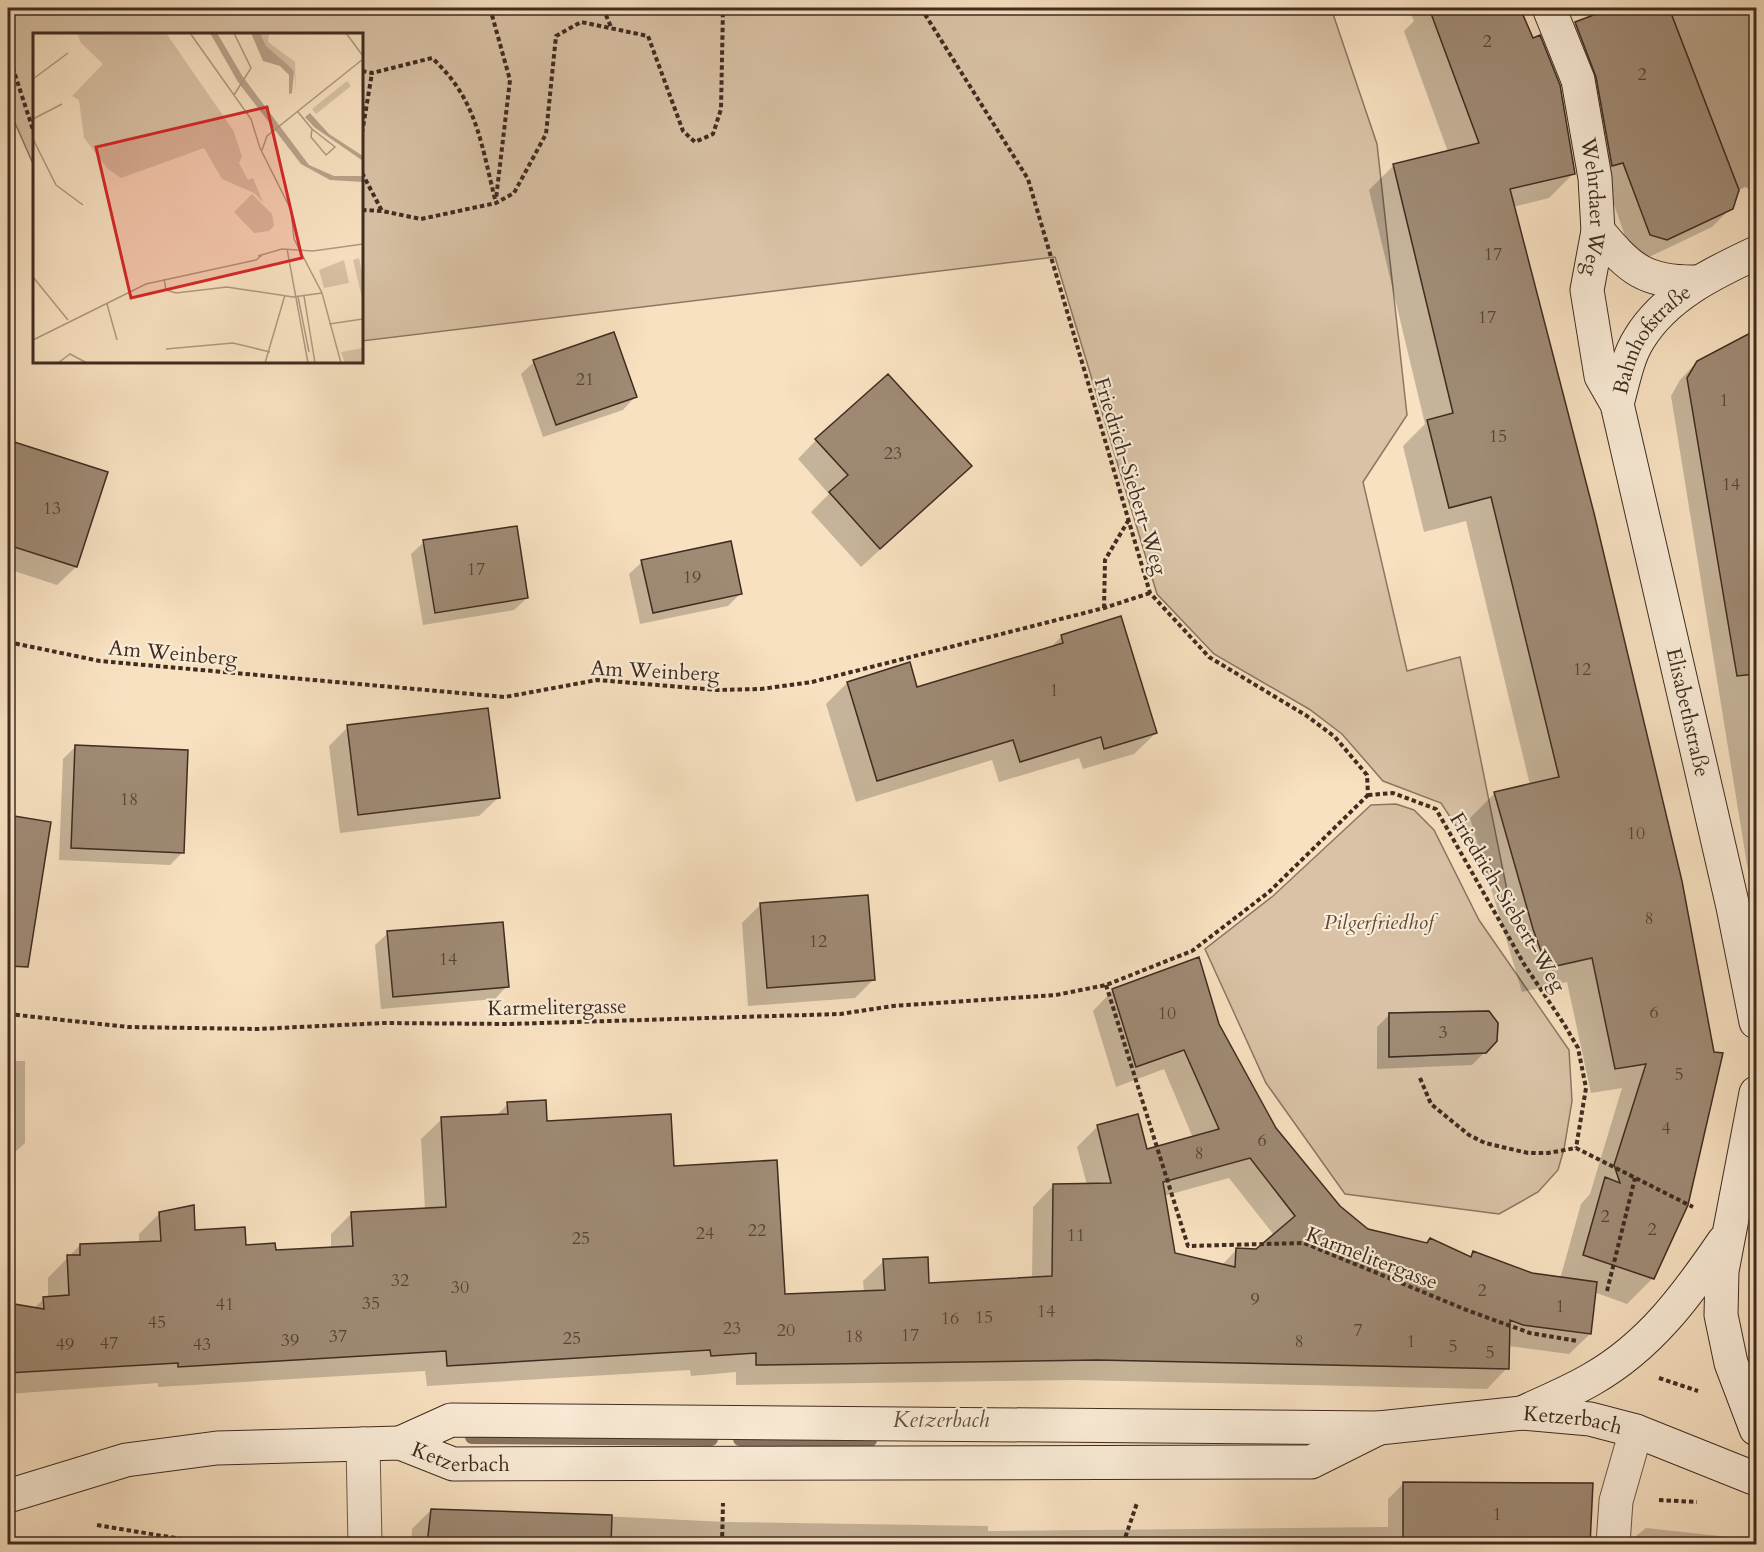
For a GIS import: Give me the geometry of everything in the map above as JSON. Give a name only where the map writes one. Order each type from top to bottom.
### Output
[{"type":"main road","name":"Wehrdaer Weg","points":[[1549,8],[1578,80],[1595,178],[1598,231],[1587,290],[1600,375],[1617,404]]},
{"type":"main road","name":"Bahnhofstraße","points":[[1598,231],[1625,263],[1640,272],[1673,282],[1697,282]]},
{"type":"main road","name":"Bahnhofstraße","points":[[1617,404],[1638,340],[1653,319],[1697,282],[1756,253]]},
{"type":"main road","name":"Elisabethstraße","points":[[1617,404],[1733,907],[1756,1022]]},
{"type":"main road","points":[[1756,1093],[1722,1271],[1721,1315],[1731,1363],[1756,1429]]},
{"type":"main road","points":[[1522,1413],[1592,1379],[1643,1342],[1685,1298],[1731,1231]]},
{"type":"main road","name":"Ketzerbach","points":[[8,1496],[126,1460],[180,1452],[260,1446],[400,1443],[451,1420],[1379,1428],[1522,1413],[1590,1419],[1636,1431],[1756,1479]]},
{"type":"main road","name":"Ketzerbach","points":[[400,1443],[453,1464],[1311,1462],[1379,1428]]},
{"type":"main road","points":[[1613,1545],[1616,1501],[1636,1431]]},
{"type":"main road","points":[[363,1444],[365,1545]]},
{"type":"path","points":[[490,8],[510,80],[496,203]]},
{"type":"path","points":[[603,8],[611,28]]},
{"type":"path","points":[[363,210],[382,211],[421,219],[496,203],[514,193],[546,134],[556,36],[581,22],[648,36],[683,131],[695,142],[713,134],[721,109],[723,8]]},
{"type":"path","name":"Friedrich-Siebert-Weg","points":[[921,8],[1028,179],[1150,593],[1209,657],[1307,716],[1335,737],[1367,775],[1368,795],[1393,793],[1436,809],[1524,964],[1578,1048],[1586,1088],[1576,1148]]},
{"type":"path","points":[[8,53],[33,130]]},
{"type":"path","points":[[363,71],[372,73],[432,58],[452,76],[472,111],[496,203]]},
{"type":"path","points":[[363,127],[372,73]]},
{"type":"path","points":[[363,89],[369,92]]},
{"type":"path","points":[[363,175],[382,211]]},
{"type":"path","points":[[1104,608],[1105,560],[1129,521]]},
{"type":"path","name":"Am Weinberg","points":[[8,642],[100,661],[505,697],[597,680],[717,690],[761,689],[812,682],[1104,608],[1150,593]]},
{"type":"path","name":"Karmelitergasse","points":[[8,1014],[128,1027],[257,1029],[384,1023],[509,1024],[840,1014],[892,1006],[1056,995],[1106,985],[1192,951],[1269,891],[1368,795]]},
{"type":"path","name":"Karmelitergasse","points":[[1106,985],[1188,1246],[1304,1243],[1489,1319],[1530,1333],[1585,1343]]},
{"type":"path","points":[[1420,1078],[1431,1104],[1469,1135],[1485,1143],[1528,1153],[1548,1153],[1576,1148],[1693,1207]]},
{"type":"path","points":[[1607,1291],[1635,1178]]},
{"type":"path","points":[[1656,1377],[1708,1394]]},
{"type":"path","points":[[722,1545],[723,1492]]},
{"type":"path","points":[[1123,1545],[1127,1527],[1141,1495]]},
{"type":"path","points":[[1664,1500],[1697,1502]]},
{"type":"path","points":[[97,1525],[211,1545]]},
{"type":"green space","points":[[8,8],[1331,8],[1377,144],[1407,415],[1363,482],[1407,671],[1460,657],[1511,910],[1441,803],[1383,781],[1342,734],[1309,709],[1214,654],[1157,594],[1055,257],[363,341],[363,33],[33,33],[33,164],[8,107]]},
{"type":"green space","name":"Pilgerfriedhof","points":[[1396,804],[1414,810],[1434,830],[1479,920],[1569,1050],[1572,1101],[1558,1170],[1538,1192],[1499,1214],[1345,1194],[1266,1083],[1205,949],[1273,896],[1371,805]],"holes":[[[1488,1011],[1498,1023],[1497,1041],[1486,1053],[1389,1057],[1389,1013]]]},
{"type":"shaded area","points":[[1669,8],[1750,8],[1756,22],[1756,209],[1739,190]]},
{"type":"pier","points":[[1745,187],[1756,193],[1756,212],[1739,190]]},
{"type":"building","points":[[1429,8],[1520,8],[1533,38],[1540,35],[1560,85],[1575,174],[1510,189],[1594,513],[1682,881],[1714,1052],[1723,1053],[1688,1205],[1654,1279],[1583,1255],[1605,1177],[1620,1183],[1614,1165],[1646,1064],[1615,1069],[1592,958],[1547,968],[1533,929],[1494,792],[1559,777],[1491,497],[1449,508],[1427,420],[1453,413],[1393,164],[1479,143]]},
{"type":"building","points":[[1612,8],[1669,8],[1739,190],[1733,209],[1667,240],[1650,235],[1623,163],[1612,166],[1596,77],[1575,22]]},
{"type":"building","points":[[1756,330],[1756,674],[1737,676],[1687,378],[1697,361]]},
{"type":"building","points":[[614,332],[637,397],[556,425],[533,360]]},
{"type":"building","points":[[888,374],[972,466],[880,549],[829,492],[848,475],[815,439]]},
{"type":"building","points":[[8,440],[108,472],[77,567],[8,545]]},
{"type":"building","points":[[517,526],[528,598],[435,613],[423,540]]},
{"type":"building","points":[[731,541],[742,594],[653,613],[641,560]]},
{"type":"building","points":[[1121,616],[1157,733],[1104,749],[1101,737],[1020,762],[1013,740],[877,781],[847,682],[910,662],[917,687],[1063,643],[1061,635]]},
{"type":"building","points":[[488,708],[500,798],[358,815],[347,725]]},
{"type":"building","points":[[75,745],[188,750],[184,853],[71,848]]},
{"type":"building","points":[[8,815],[51,822],[28,967],[8,966]]},
{"type":"building","points":[[868,895],[875,980],[767,988],[760,903]]},
{"type":"building","points":[[503,922],[509,987],[393,997],[387,931]]},
{"type":"building","points":[[1199,957],[1219,1024],[1276,1128],[1340,1206],[1368,1229],[1427,1243],[1430,1238],[1471,1257],[1473,1251],[1532,1273],[1597,1282],[1591,1334],[1523,1325],[1510,1320],[1509,1369],[1097,1360],[756,1365],[756,1353],[711,1356],[710,1350],[447,1366],[446,1351],[178,1367],[178,1363],[8,1373],[8,1303],[44,1309],[43,1297],[69,1295],[67,1255],[80,1255],[80,1244],[161,1241],[159,1212],[194,1205],[195,1230],[245,1227],[246,1245],[275,1243],[276,1250],[353,1246],[351,1212],[446,1207],[441,1117],[508,1114],[507,1102],[546,1100],[547,1121],[671,1114],[674,1166],[777,1160],[785,1294],[885,1290],[883,1259],[928,1257],[929,1283],[1052,1276],[1053,1184],[1111,1183],[1097,1125],[1138,1114],[1147,1149],[1219,1129],[1184,1050],[1136,1067],[1112,989]],"holes":[[[1250,1158],[1295,1216],[1256,1249],[1236,1248],[1235,1267],[1175,1253],[1163,1182]]]},
{"type":"building","points":[[1489,1011],[1498,1023],[1497,1041],[1486,1053],[1389,1057],[1389,1013]]},
{"type":"building","points":[[1403,1482],[1593,1483],[1590,1545],[1403,1545]]},
{"type":"building","points":[[431,1509],[612,1515],[611,1545],[427,1545]]},
{"type":"waterway","name":"Ketzerbach","points":[[472,1437],[711,1439]]},
{"type":"waterway","name":"Ketzerbach","points":[[740,1439],[870,1440]]}]
